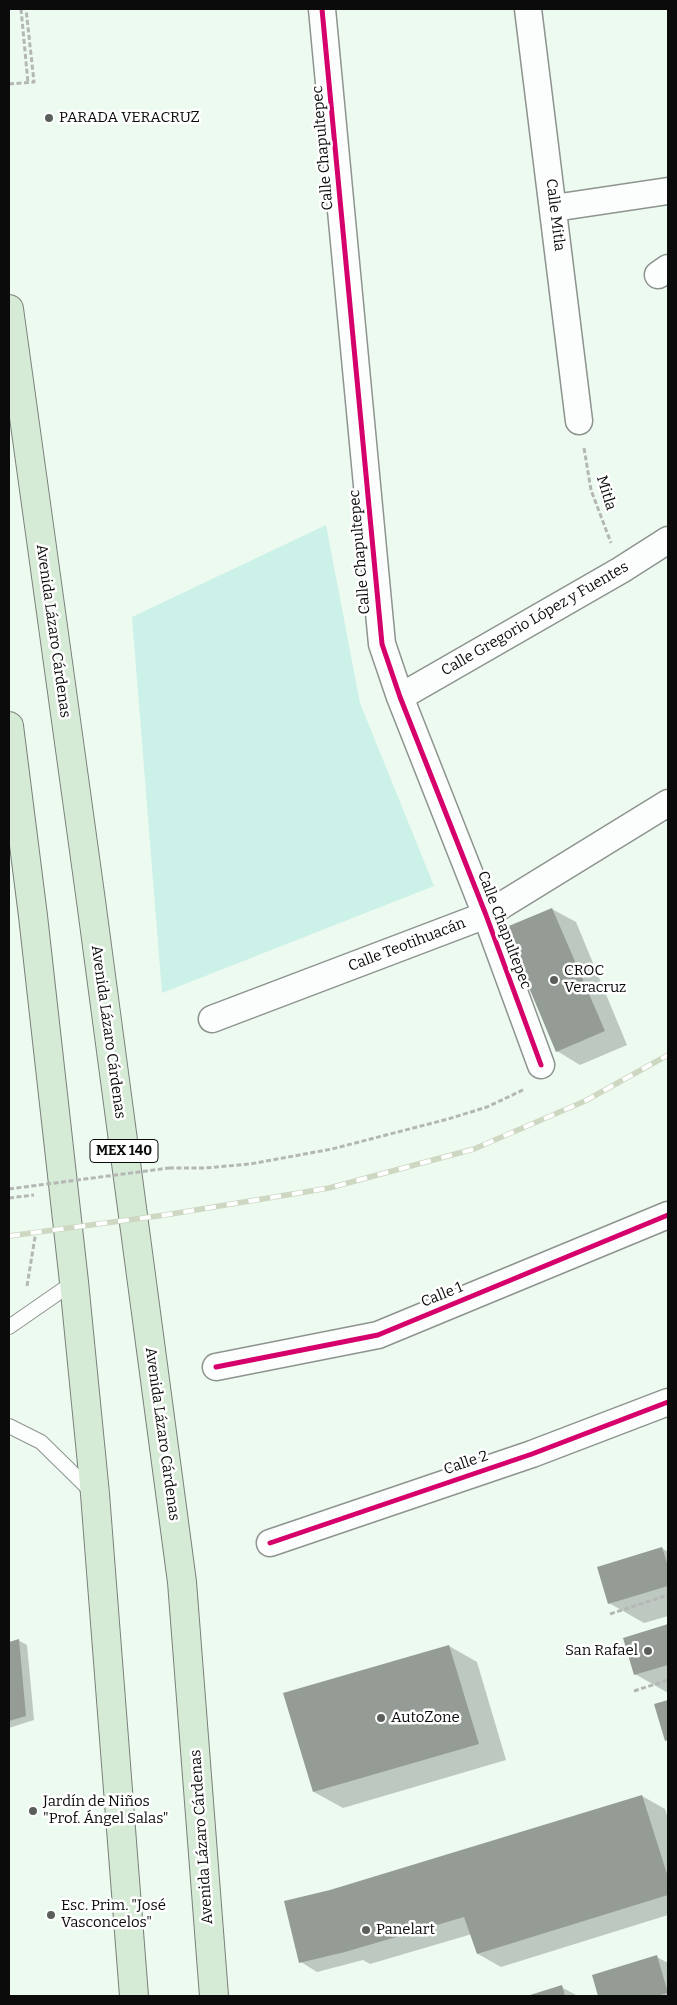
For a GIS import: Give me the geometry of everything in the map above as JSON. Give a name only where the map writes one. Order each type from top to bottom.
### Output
[{"type":"highway","name":"Avenida Lázaro Cárdenas","points":[[9,309],[91,901],[182,1582],[214,1996]]},
{"type":"highway","points":[[9,726],[33,916],[74,1282],[95,1494],[134,1996]]},
{"type":"street","name":"Calle Chapultepec","points":[[322,9],[382,644],[400,697],[486,915],[541,1065]]},
{"type":"street","name":"Calle Mitla","points":[[528,9],[579,421]]},
{"type":"street","points":[[554,208],[668,191]]},
{"type":"street","name":"Calle Gregorio López y Fuentes","points":[[400,697],[621,570],[668,540]]},
{"type":"street","name":"Calle Teotihuacán","points":[[212,1019],[486,915],[668,803]]},
{"type":"street","name":"Calle 1","points":[[216,1367],[378,1335],[668,1215]]},
{"type":"street","name":"Calle 2","points":[[270,1543],[532,1454],[668,1402]]},
{"type":"lane","points":[[9,1327],[74,1282]]},
{"type":"lane","points":[[9,1426],[41,1442],[95,1494]]},
{"type":"path","points":[[21,9],[28,82]]},
{"type":"path","points":[[9,84],[34,82],[26,9]]},
{"type":"path","points":[[9,1189],[169,1168],[205,1168],[250,1164],[332,1148],[448,1120],[487,1107],[532,1086],[540,1076],[541,1065]]},
{"type":"path","points":[[9,1198],[34,1194],[35,1202]]},
{"type":"path","points":[[23,1316],[36,1228]]},
{"type":"path","points":[[610,1614],[668,1595]]},
{"type":"path","points":[[634,1691],[668,1680]]},
{"type":"shaded area","points":[[326,525],[360,703],[434,886],[162,993],[132,617]]},
{"type":"building","name":"CROC Veracruz","points":[[552,908],[605,1031],[556,1052],[504,928]]},
{"type":"building","points":[[662,1547],[668,1566],[668,1586],[608,1604],[597,1567]]},
{"type":"building","name":"San Rafael","points":[[668,1624],[668,1665],[634,1675],[623,1638]]},
{"type":"building","points":[[19,1639],[26,1716],[9,1721],[9,1642]]},
{"type":"building","name":"AutoZone","points":[[449,1645],[479,1744],[313,1792],[283,1693]]},
{"type":"building","points":[[668,1700],[668,1740],[665,1741],[654,1704]]},
{"type":"building","points":[[642,1795],[668,1877],[668,1895],[477,1954],[464,1917],[345,1952],[299,1963],[284,1901],[330,1890]]},
{"type":"building","points":[[657,1955],[668,1993],[656,1996],[598,1996],[592,1975]]},
{"type":"building","points":[[562,1985],[565,1996],[527,1996]]},
{"type":"railway","points":[[9,1236],[165,1215],[329,1188],[474,1149],[585,1101],[668,1055]]},
{"type":"cycle path","points":[[322,9],[382,644],[400,697],[486,915],[541,1065]]},
{"type":"cycle path","points":[[216,1367],[378,1335],[668,1215]]},
{"type":"cycle path","points":[[270,1543],[532,1454],[668,1402]]},
{"type":"place","name":"PARADA VERACRUZ","points":[[49,118]]},
{"type":"place","name":"CROC Veracruz","points":[[554,980]]},
{"type":"place","name":"San Rafael","points":[[648,1651]]},
{"type":"place","name":"AutoZone","points":[[381,1718]]},
{"type":"place","name":"Jardín de Niños \"Prof. Ángel Salas\"","points":[[33,1811]]},
{"type":"place","name":"Esc. Prim. \"José Vasconcelos\"","points":[[51,1915]]},
{"type":"place","name":"Panelart","points":[[366,1930]]}]
